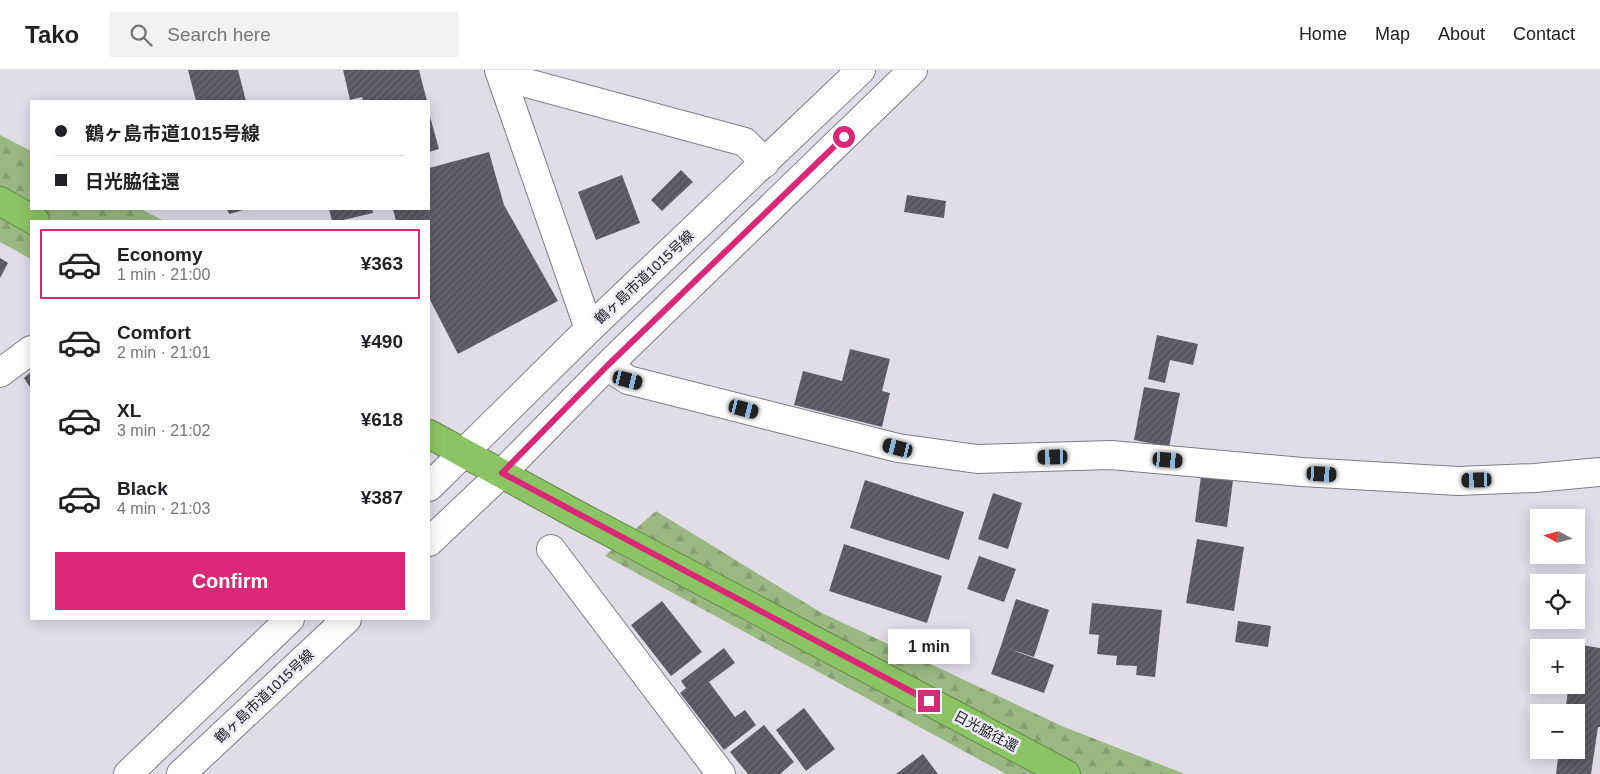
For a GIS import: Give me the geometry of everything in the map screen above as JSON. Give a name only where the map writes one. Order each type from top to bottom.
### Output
[{"type":"highway","points":[[0,201],[33,220]]},
{"type":"highway","name":"日光脇往還","points":[[430,435],[1066,774]]},
{"type":"street","name":"鶴ヶ島市道1015号線","points":[[430,486],[589,329],[861,70]]},
{"type":"street","points":[[430,541],[502,473],[607,366],[913,70]]},
{"type":"street","points":[[500,73],[745,142],[765,163]]},
{"type":"street","points":[[500,73],[589,329]]},
{"type":"street","points":[[0,373],[30,351]]},
{"type":"street","points":[[607,366],[628,380],[898,448],[977,458],[1111,455],[1302,472],[1458,481],[1535,478],[1600,472]]},
{"type":"street","points":[[551,549],[721,774]]},
{"type":"street","points":[[128,774],[289,620]]},
{"type":"street","name":"鶴ヶ島市道1015号線","points":[[181,774],[346,620]]},
{"type":"green space","points":[[0,135],[30,150],[30,210],[143,210],[162,220],[30,220],[30,258],[0,242]]},
{"type":"green space","points":[[656,511],[820,612],[1064,727],[1185,774],[1006,774],[605,556]]},
{"type":"building","points":[[188,70],[238,70],[246,100],[196,100]]},
{"type":"building","points":[[343,70],[419,70],[427,100],[363,100],[362,97],[350,100]]},
{"type":"building","points":[[430,117],[439,149],[430,152]]},
{"type":"building","points":[[489,152],[504,205],[558,301],[458,354],[430,300],[430,220],[396,220],[393,210],[430,210],[430,168]]},
{"type":"building","points":[[681,170],[693,182],[662,211],[651,200]]},
{"type":"building","points":[[622,175],[640,223],[596,240],[578,192]]},
{"type":"building","points":[[907,195],[946,201],[944,218],[904,212]]},
{"type":"building","points":[[227,210],[243,210],[229,214]]},
{"type":"building","points":[[329,210],[372,210],[373,213],[343,220],[332,220]]},
{"type":"building","points":[[0,258],[8,263],[0,278]]},
{"type":"building","points":[[1157,335],[1198,344],[1193,365],[1170,360],[1165,383],[1148,379]]},
{"type":"building","points":[[850,349],[890,359],[882,391],[890,393],[882,427],[794,405],[803,371],[842,381]]},
{"type":"building","points":[[30,373],[30,387],[24,378]]},
{"type":"building","points":[[1144,387],[1180,393],[1169,447],[1134,440]]},
{"type":"building","points":[[1201,476],[1233,480],[1227,527],[1195,522]]},
{"type":"building","points":[[865,480],[964,512],[949,560],[850,528]]},
{"type":"building","points":[[993,493],[1022,503],[1008,549],[978,539]]},
{"type":"building","points":[[1197,539],[1244,547],[1234,611],[1186,603]]},
{"type":"building","points":[[844,544],[942,576],[927,623],[829,591]]},
{"type":"building","points":[[979,556],[1016,569],[1004,602],[967,589]]},
{"type":"building","points":[[1016,599],[1049,610],[1034,657],[1001,646]]},
{"type":"building","points":[[662,601],[702,652],[671,676],[631,625]]},
{"type":"building","points":[[1092,603],[1162,610],[1155,677],[1136,675],[1137,666],[1116,665],[1117,656],[1097,654],[1099,635],[1089,634]]},
{"type":"building","points":[[1238,621],[1271,626],[1268,647],[1235,642]]},
{"type":"building","points":[[1001,646],[1054,665],[1044,693],[991,674]]},
{"type":"building","points":[[1585,646],[1600,648],[1600,727],[1598,727],[1591,774],[1556,774],[1558,759],[1585,759],[1585,704],[1566,704],[1568,694],[1585,694]]},
{"type":"building","points":[[724,648],[735,663],[709,682],[735,717],[745,710],[756,725],[724,750],[680,693],[686,688],[681,681]]},
{"type":"building","points":[[804,708],[835,749],[806,771],[776,730]]},
{"type":"building","points":[[764,725],[794,762],[780,774],[748,774],[730,752]]},
{"type":"building","points":[[923,754],[938,774],[896,774]]},
{"type":"route","points":[[844,137],[607,366],[502,473],[929,701]]}]
